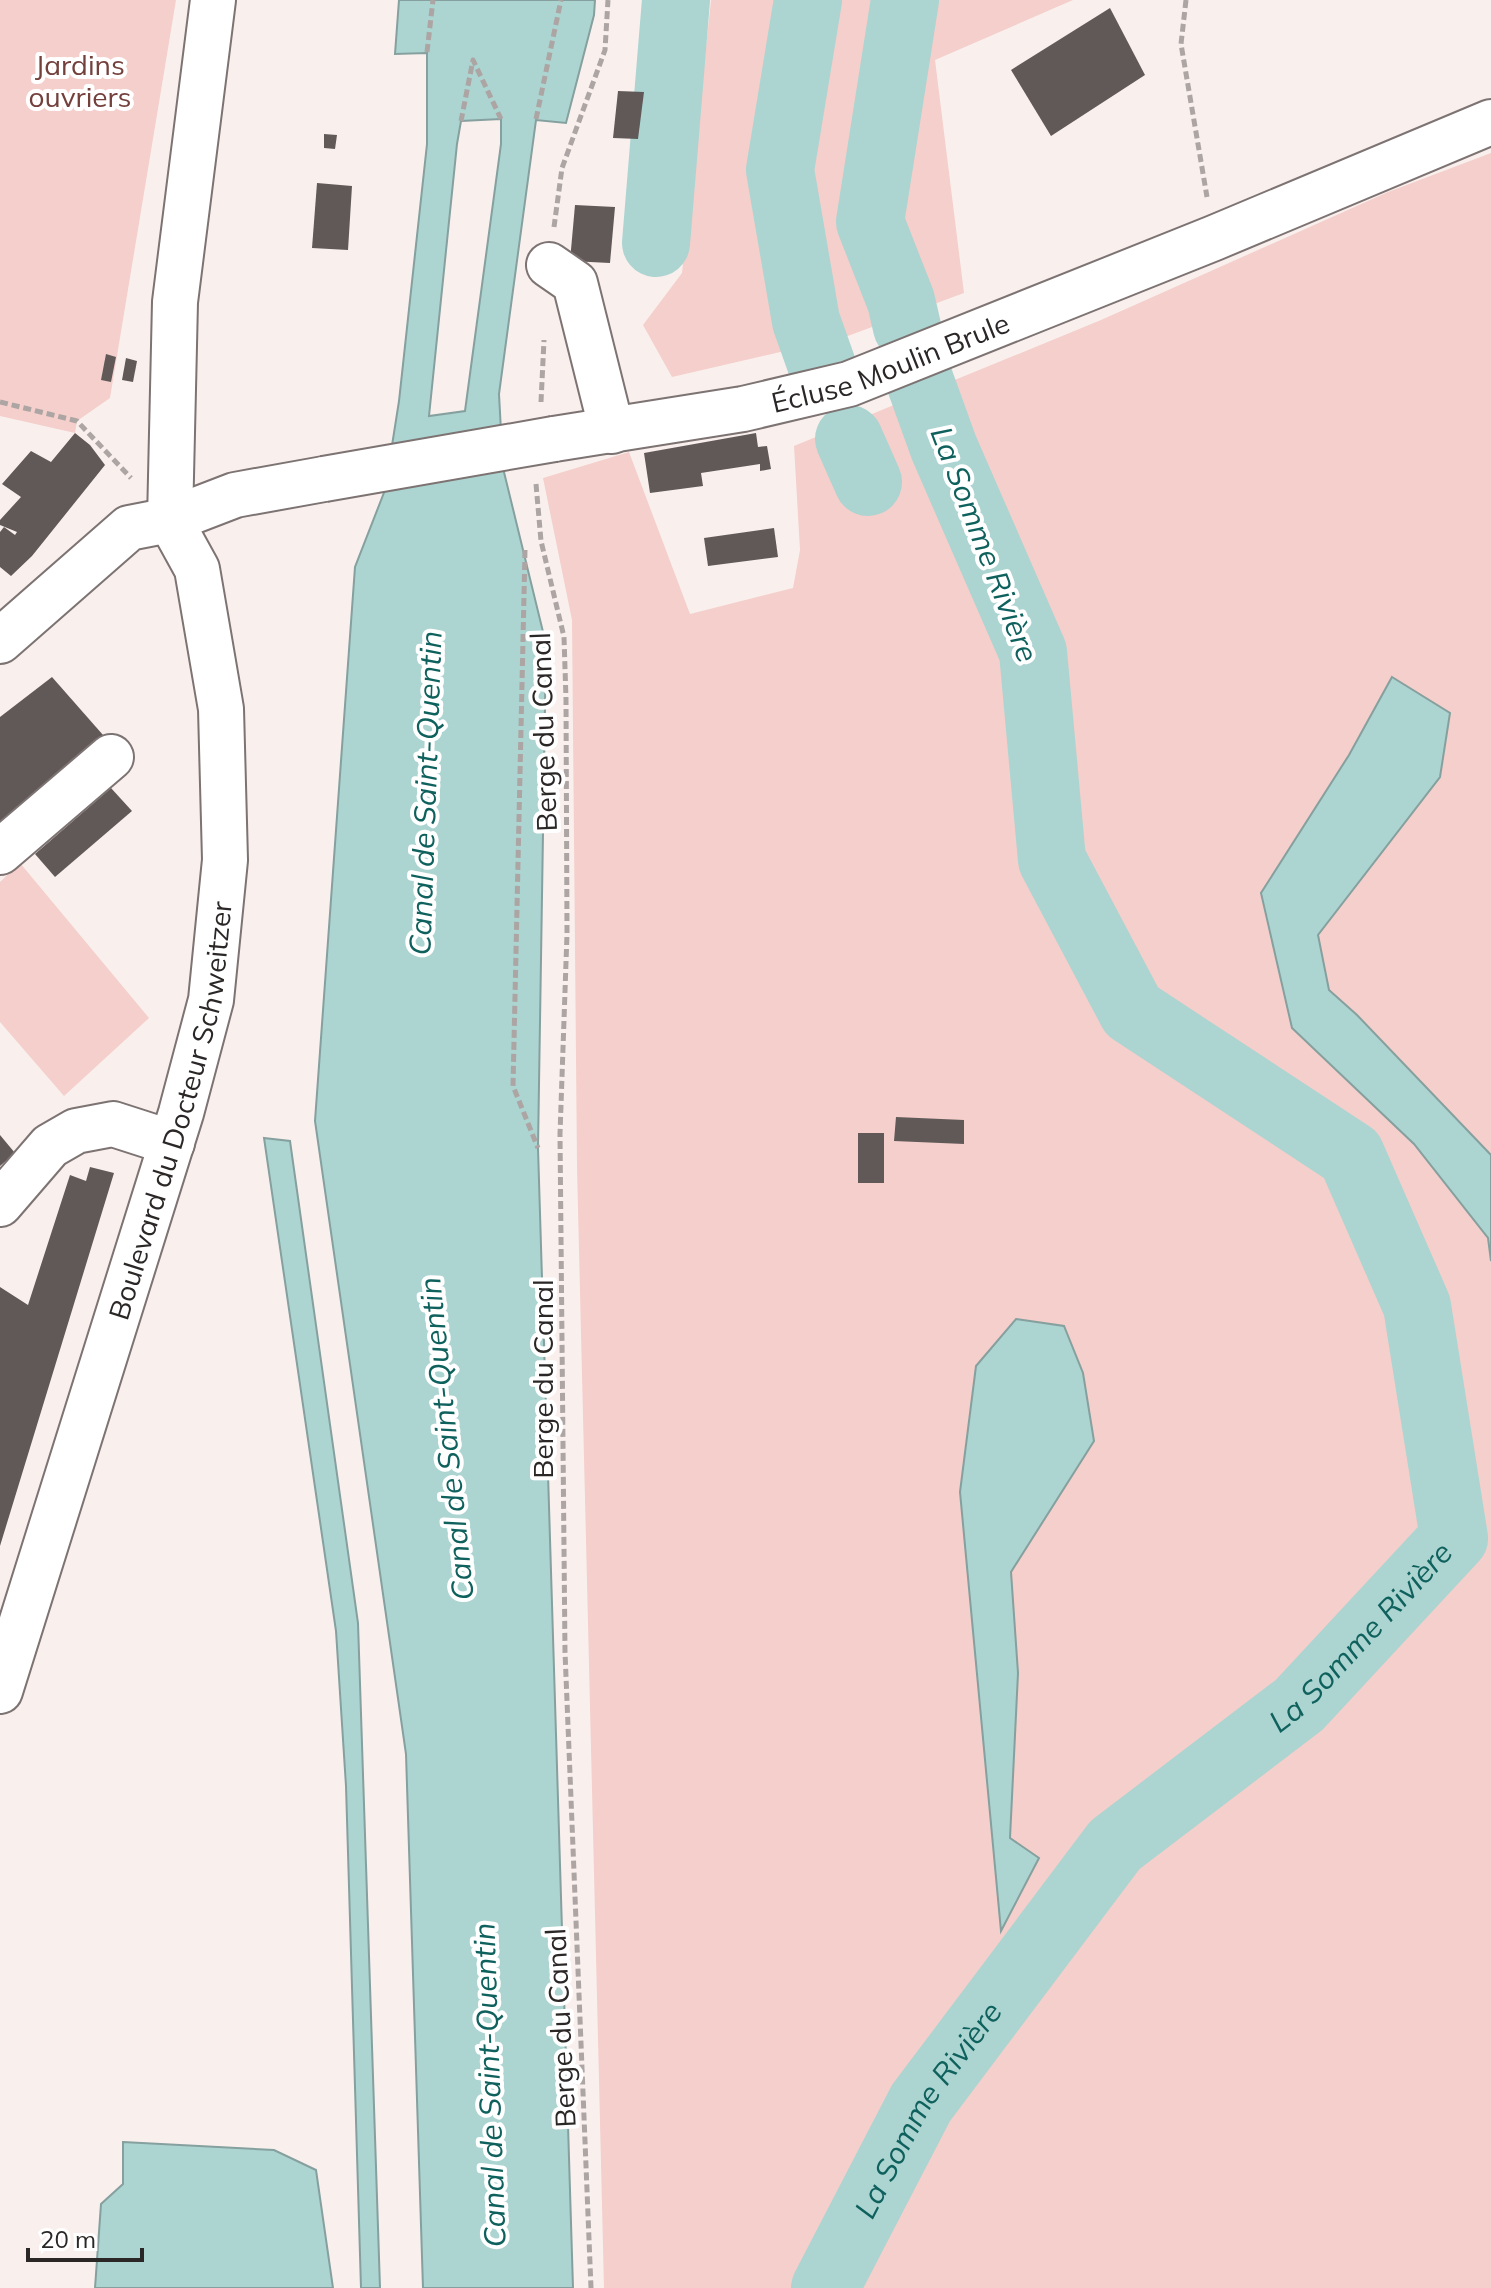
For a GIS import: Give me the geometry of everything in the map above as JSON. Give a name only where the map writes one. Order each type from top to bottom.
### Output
[{"type":"street","points":[[170,520],[175,302],[213,0]]},
{"type":"street","name":"Écluse Moulin Brule","points":[[0,641],[129,528],[170,520],[235,495],[786,401],[849,384],[1214,238],[1491,122]]},
{"type":"street","points":[[549,265],[575,283],[612,431]]},
{"type":"street","name":"Boulevard du Docteur Schweitzer","points":[[0,1691],[172,1143],[211,1000],[225,860],[221,709],[197,569],[170,520]]},
{"type":"street","points":[[0,852],[111,757]]},
{"type":"street","points":[[0,1204],[50,1146],[76,1131],[113,1124],[172,1143]]},
{"type":"path","points":[[427,52],[433,0]]},
{"type":"path","points":[[536,119],[561,0]]},
{"type":"path","points":[[549,265],[562,168],[605,50],[608,0]]},
{"type":"path","points":[[1186,0],[1181,44],[1214,238]]},
{"type":"path","points":[[461,121],[473,60],[501,119]]},
{"type":"path","name":"Berge du Canal","points":[[544,339],[541,541],[564,637],[566,699],[567,934],[560,1134],[565,1652],[591,2288]]},
{"type":"path","points":[[0,402],[77,421],[170,520]]},
{"type":"path","points":[[525,550],[513,1086],[538,1148]]},
{"type":"green space","name":"Jardins ouvriers","points":[[0,0],[176,0],[110,398],[77,421],[75,433],[0,416]]},
{"type":"green space","points":[[711,0],[1073,0],[935,60],[964,293],[845,337],[672,377],[643,325],[682,273]]},
{"type":"green space","points":[[1491,153],[1491,2288],[604,2288],[577,1167],[572,620],[543,478],[629,452],[690,614],[793,588],[800,550],[794,446],[1101,320],[1388,192]]},
{"type":"green space","points":[[20,863],[149,1018],[64,1096],[0,1022],[0,882]]},
{"type":"water","name":"Canal de Saint-Quentin","points":[[399,0],[595,0],[594,15],[566,123],[536,120],[499,394],[503,468],[546,644],[538,1148],[573,2288],[423,2288],[406,1754],[315,1121],[355,567],[385,490],[399,401],[427,144],[427,53],[395,54]],"holes":[[[501,119],[501,144],[465,411],[429,416],[461,121]]]},
{"type":"water","points":[[1392,677],[1450,713],[1440,777],[1318,935],[1329,990],[1357,1015],[1491,1155],[1491,1261],[1488,1238],[1414,1144],[1292,1028],[1261,893],[1349,755]]},
{"type":"water","points":[[264,1138],[290,1141],[358,1623],[380,2288],[361,2288],[346,1786],[336,1631]]},
{"type":"water","points":[[1016,1319],[1064,1326],[1083,1373],[1094,1441],[1011,1572],[1018,1673],[1010,1838],[1039,1858],[1001,1931],[960,1492],[976,1366]]},
{"type":"water","points":[[123,2142],[274,2150],[316,2170],[333,2288],[95,2288],[101,2204],[123,2184]]},
{"type":"building","points":[[1110,8],[1145,75],[1051,136],[1011,70]]},
{"type":"building","points":[[618,91],[644,92],[638,139],[613,138]]},
{"type":"building","points":[[324,134],[337,135],[335,149],[324,148]]},
{"type":"building","points":[[317,183],[352,186],[348,250],[312,248]]},
{"type":"building","points":[[575,205],[615,207],[610,263],[570,261]]},
{"type":"building","points":[[106,354],[116,357],[111,382],[101,380]]},
{"type":"building","points":[[126,358],[137,361],[133,382],[122,380]]},
{"type":"building","points":[[75,433],[90,445],[105,465],[32,556],[11,576],[0,567],[0,532],[4,527],[15,535],[17,532],[0,525],[0,520],[21,497],[2,484],[31,451],[51,462]]},
{"type":"building","points":[[756,433],[758,447],[767,446],[771,469],[760,471],[760,464],[701,473],[703,486],[650,493],[644,453]]},
{"type":"building","points":[[774,528],[778,557],[708,566],[704,538]]},
{"type":"building","points":[[52,677],[103,735],[0,826],[0,717]]},
{"type":"building","points":[[111,788],[132,811],[55,877],[35,854]]},
{"type":"building","points":[[896,1117],[964,1120],[964,1144],[894,1141]]},
{"type":"building","points":[[858,1133],[884,1133],[884,1183],[858,1183]]},
{"type":"building","points":[[0,1135],[15,1153],[0,1166]]},
{"type":"building","points":[[90,1167],[114,1173],[0,1546],[0,1287],[28,1305],[70,1175],[86,1181]]},
{"type":"waterway","points":[[656,243],[676,0]]},
{"type":"waterway","points":[[808,0],[780,170],[806,321],[822,366]]},
{"type":"waterway","name":"La Somme Rivière","points":[[905,0],[870,222],[901,301],[907,327]]},
{"type":"waterway","name":"La Somme Rivière","points":[[825,2288],[921,2103],[1115,1845],[1299,1705],[1454,1538],[1417,1306],[1351,1155],[1132,1011],[1052,860],[1033,652],[944,448],[918,376]]},
{"type":"waterway","points":[[849,439],[868,482]]}]
